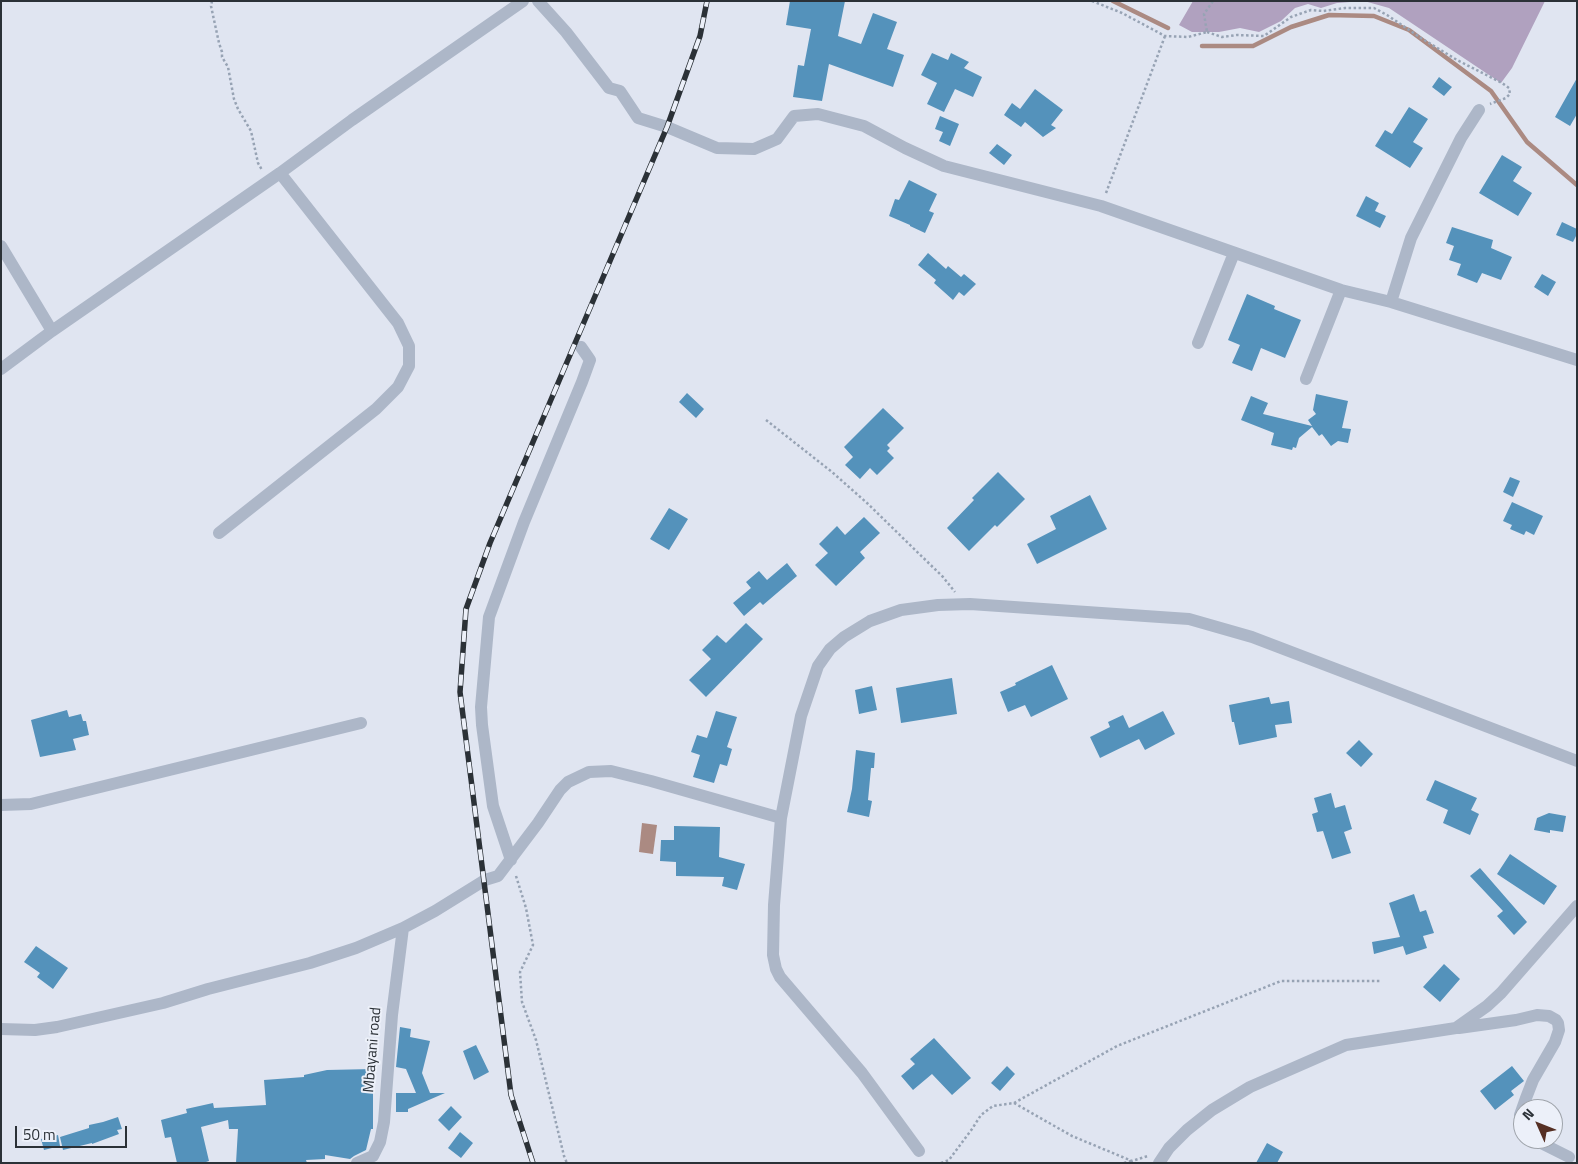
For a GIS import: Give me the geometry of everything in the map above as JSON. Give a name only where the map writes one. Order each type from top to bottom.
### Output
[{"type":"street","points":[[1,369],[52,331],[523,1]]},
{"type":"street","points":[[538,1],[566,32],[609,88],[620,91],[638,118],[668,127],[716,148],[754,149],[777,139],[794,116],[818,114],[864,126],[944,166],[1101,206],[1341,290],[1391,302],[1577,360]]},
{"type":"street","points":[[1391,302],[1411,238],[1461,138],[1479,110]]},
{"type":"street","points":[[220,533],[376,409],[398,387],[409,366],[409,346],[398,322],[280,173]]},
{"type":"street","points":[[1,246],[52,331]]},
{"type":"street","points":[[1198,343],[1234,253]]},
{"type":"street","points":[[1306,379],[1341,290]]},
{"type":"street","points":[[511,860],[493,806],[482,725],[481,707],[489,617],[524,522],[590,360],[581,347]]},
{"type":"street","points":[[919,1151],[862,1073],[780,976],[776,969],[773,955],[774,905],[781,818],[801,716],[818,666],[830,650],[844,637],[870,621],[901,610],[938,605],[966,604],[1189,619],[1252,637],[1577,762]]},
{"type":"street","points":[[1,805],[31,804],[361,723]]},
{"type":"street","points":[[1,1029],[35,1030],[57,1027],[163,1003],[208,989],[310,963],[356,948],[403,928],[485,880],[498,876],[560,790],[568,782],[588,772],[611,771],[781,818]]},
{"type":"street","points":[[1456,1028],[1487,1006],[1501,993],[1577,906]]},
{"type":"street","name":"Mbayani road","points":[[358,1163],[373,1156],[380,1142],[384,1122],[392,1015],[403,928]]},
{"type":"street","points":[[1159,1163],[1169,1148],[1187,1130],[1212,1110],[1234,1096],[1250,1087],[1346,1045],[1516,1020],[1538,1015],[1549,1016],[1556,1020],[1559,1030],[1555,1042],[1533,1080],[1526,1099]]},
{"type":"street","points":[[1553,1149],[1569,1157]]},
{"type":"path","points":[[212,1],[211,6],[222,58],[228,67],[234,99],[251,131],[258,162],[268,181]]},
{"type":"path","points":[[1092,1],[1122,13],[1165,36],[1188,37],[1207,32],[1222,37],[1237,35],[1264,36],[1291,17],[1311,10],[1374,8],[1387,14],[1421,38],[1458,60],[1509,88],[1510,94],[1506,98],[1479,110]]},
{"type":"path","points":[[1207,32],[1204,14],[1213,1]]},
{"type":"path","points":[[1101,206],[1165,36]]},
{"type":"path","points":[[766,420],[832,472],[867,503],[943,577],[966,604]]},
{"type":"path","points":[[511,860],[526,908],[533,945],[520,972],[522,1002],[536,1040],[567,1163]]},
{"type":"path","points":[[941,1163],[949,1160],[981,1115],[993,1106],[1014,1103],[1117,1046],[1281,980],[1381,980]]},
{"type":"path","points":[[1014,1103],[1072,1136],[1132,1161]]},
{"type":"path","points":[[1124,1163],[1169,1148]]},
{"type":"shaded area","points":[[1193,1],[1364,1],[1337,3],[1321,8],[1308,4],[1295,8],[1281,21],[1259,32],[1240,28],[1219,32],[1192,32],[1179,25]]},
{"type":"shaded area","points":[[1364,1],[1545,1],[1512,68],[1501,83],[1389,8]]},
{"type":"shaded area","points":[[642,823],[657,825],[653,854],[639,852]]},
{"type":"building","points":[[790,1],[845,1],[838,36],[861,44],[873,13],[897,22],[887,49],[904,55],[893,87],[829,64],[822,101],[793,97],[798,65],[804,66],[811,29],[786,25]]},
{"type":"building","points":[[932,53],[948,60],[951,53],[969,62],[964,68],[982,77],[973,97],[955,89],[944,112],[927,104],[937,83],[921,75]]},
{"type":"building","points":[[1439,77],[1452,87],[1444,96],[1432,87]]},
{"type":"building","points":[[1577,78],[1577,114],[1570,126],[1555,117]]},
{"type":"building","points":[[1035,89],[1063,110],[1051,125],[1056,128],[1043,137],[1025,122],[1021,127],[1004,115],[1012,103],[1020,109]]},
{"type":"building","points":[[1409,107],[1428,119],[1413,142],[1423,148],[1410,168],[1375,146],[1385,130],[1392,134]]},
{"type":"building","points":[[940,116],[959,124],[950,146],[939,141],[943,132],[935,129]]},
{"type":"building","points":[[997,144],[1012,155],[1004,165],[989,153]]},
{"type":"building","points":[[1502,155],[1522,167],[1513,181],[1532,193],[1518,216],[1479,193]]},
{"type":"building","points":[[909,180],[937,194],[929,211],[934,213],[925,233],[889,216],[895,199],[899,200]]},
{"type":"building","points":[[1366,196],[1379,203],[1375,211],[1386,216],[1380,228],[1356,216]]},
{"type":"building","points":[[1562,222],[1577,229],[1573,242],[1556,235]]},
{"type":"building","points":[[1452,227],[1493,240],[1491,248],[1512,257],[1501,280],[1482,273],[1477,283],[1457,275],[1461,264],[1449,260],[1454,246],[1446,243]]},
{"type":"building","points":[[928,253],[946,269],[948,266],[961,277],[964,274],[976,284],[964,296],[959,292],[953,300],[934,283],[936,280],[918,265]]},
{"type":"building","points":[[1542,274],[1556,282],[1548,296],[1534,287]]},
{"type":"building","points":[[1247,294],[1275,306],[1274,309],[1301,320],[1285,358],[1261,348],[1252,371],[1232,363],[1240,345],[1228,340]]},
{"type":"building","points":[[687,393],[704,409],[696,418],[679,402]]},
{"type":"building","points":[[1316,394],[1348,401],[1342,428],[1351,429],[1348,443],[1338,441],[1331,446],[1322,434],[1319,436],[1312,427],[1299,438],[1296,448],[1293,447],[1292,450],[1271,445],[1274,433],[1241,420],[1251,396],[1268,403],[1263,414],[1312,426],[1308,420],[1316,414],[1313,410]]},
{"type":"building","points":[[883,408],[904,428],[887,445],[890,448],[887,451],[894,458],[877,475],[870,468],[860,479],[845,465],[853,457],[844,447]]},
{"type":"building","points":[[998,472],[1025,499],[969,551],[947,528],[974,500],[972,498]]},
{"type":"building","points":[[1510,477],[1520,481],[1513,497],[1503,492]]},
{"type":"building","points":[[1090,495],[1107,529],[1037,564],[1027,544],[1056,529],[1050,516]]},
{"type":"building","points":[[1512,502],[1543,516],[1534,535],[1526,531],[1524,535],[1510,529],[1512,525],[1503,521]]},
{"type":"building","points":[[669,508],[688,519],[669,550],[650,539]]},
{"type":"building","points":[[864,517],[880,533],[860,552],[865,558],[836,586],[815,565],[828,553],[819,544],[837,526],[845,535]]},
{"type":"building","points":[[787,563],[797,576],[763,605],[760,602],[744,616],[733,603],[751,588],[746,582],[759,571],[767,580]]},
{"type":"building","points":[[746,623],[763,639],[706,697],[689,680],[711,659],[702,650],[717,635],[726,643]]},
{"type":"building","points":[[1052,665],[1068,699],[1031,717],[1025,705],[1008,712],[1000,692]]},
{"type":"building","points":[[952,678],[957,714],[901,723],[896,688]]},
{"type":"building","points":[[872,686],[877,710],[859,714],[855,690]]},
{"type":"building","points":[[1269,697],[1271,704],[1289,701],[1292,723],[1275,725],[1277,737],[1239,745],[1229,705]]},
{"type":"building","points":[[67,710],[69,717],[81,714],[83,721],[86,721],[89,735],[73,739],[76,750],[40,757],[31,720]]},
{"type":"building","points":[[716,711],[737,717],[727,747],[732,749],[727,766],[720,764],[714,783],[693,777],[700,755],[691,752],[697,735],[707,738]]},
{"type":"building","points":[[1163,711],[1175,734],[1145,750],[1139,739],[1100,758],[1090,737],[1110,727],[1108,722],[1123,715],[1129,728]]},
{"type":"building","points":[[1359,740],[1373,754],[1361,767],[1346,753]]},
{"type":"building","points":[[856,750],[875,753],[874,768],[871,768],[868,800],[872,801],[869,817],[847,812],[852,789]]},
{"type":"building","points":[[1435,780],[1477,798],[1471,810],[1479,814],[1470,835],[1443,823],[1448,810],[1426,800]]},
{"type":"building","points":[[1331,793],[1335,808],[1345,805],[1352,829],[1344,832],[1351,853],[1332,859],[1323,831],[1317,832],[1312,814],[1318,812],[1314,798]]},
{"type":"building","points":[[1549,813],[1566,816],[1563,832],[1550,830],[1550,833],[1534,830],[1537,818]]},
{"type":"building","points":[[674,826],[720,827],[719,857],[745,864],[737,890],[722,886],[724,877],[676,876],[676,862],[660,861],[661,840],[674,840]]},
{"type":"building","points":[[1510,854],[1557,886],[1544,905],[1497,874]]},
{"type":"building","points":[[1480,868],[1527,922],[1514,935],[1497,916],[1503,911],[1470,876]]},
{"type":"building","points":[[1414,894],[1420,912],[1426,910],[1434,933],[1423,936],[1427,948],[1406,955],[1403,946],[1374,954],[1372,942],[1400,937],[1389,903]]},
{"type":"building","points":[[36,946],[68,968],[53,989],[37,977],[40,973],[24,962]]},
{"type":"building","points":[[1444,964],[1460,979],[1440,1002],[1423,987]]},
{"type":"building","points":[[400,1027],[411,1029],[410,1037],[430,1041],[422,1073],[430,1093],[445,1093],[408,1109],[408,1112],[396,1112],[396,1093],[416,1093],[406,1069],[396,1067]]},
{"type":"building","points":[[934,1038],[971,1078],[952,1095],[932,1074],[913,1090],[901,1076],[915,1064],[910,1059]]},
{"type":"building","points":[[476,1045],[489,1072],[474,1080],[463,1051]]},
{"type":"building","points":[[1007,1066],[1015,1074],[1000,1091],[991,1083]]},
{"type":"building","points":[[1512,1066],[1524,1081],[1511,1091],[1514,1095],[1495,1110],[1480,1091]]},
{"type":"building","points":[[373,1069],[373,1129],[371,1129],[366,1150],[350,1159],[325,1155],[325,1159],[306,1160],[307,1163],[236,1163],[238,1129],[229,1129],[228,1120],[201,1127],[209,1161],[203,1163],[177,1163],[171,1137],[165,1138],[161,1120],[187,1113],[186,1109],[213,1103],[214,1108],[266,1105],[264,1080],[304,1077],[304,1075],[327,1070]]},
{"type":"building","points":[[451,1106],[462,1117],[449,1131],[438,1120]]},
{"type":"building","points":[[118,1117],[122,1129],[117,1130],[119,1134],[92,1144],[63,1150],[60,1137],[89,1128],[89,1125]]},
{"type":"building","points":[[460,1132],[473,1143],[461,1158],[448,1148]]},
{"type":"building","points":[[58,1135],[60,1146],[44,1150],[41,1139]]},
{"type":"building","points":[[1267,1143],[1283,1152],[1277,1163],[1256,1163]]},
{"type":"waterway","points":[[1113,1],[1168,28]]},
{"type":"waterway","points":[[1202,46],[1253,46],[1291,27],[1329,15],[1374,16],[1409,30],[1491,91],[1527,142],[1577,185]]},
{"type":"railway","points":[[533,1163],[511,1095],[460,692],[466,609],[490,543],[667,127],[700,36],[707,1]]}]
